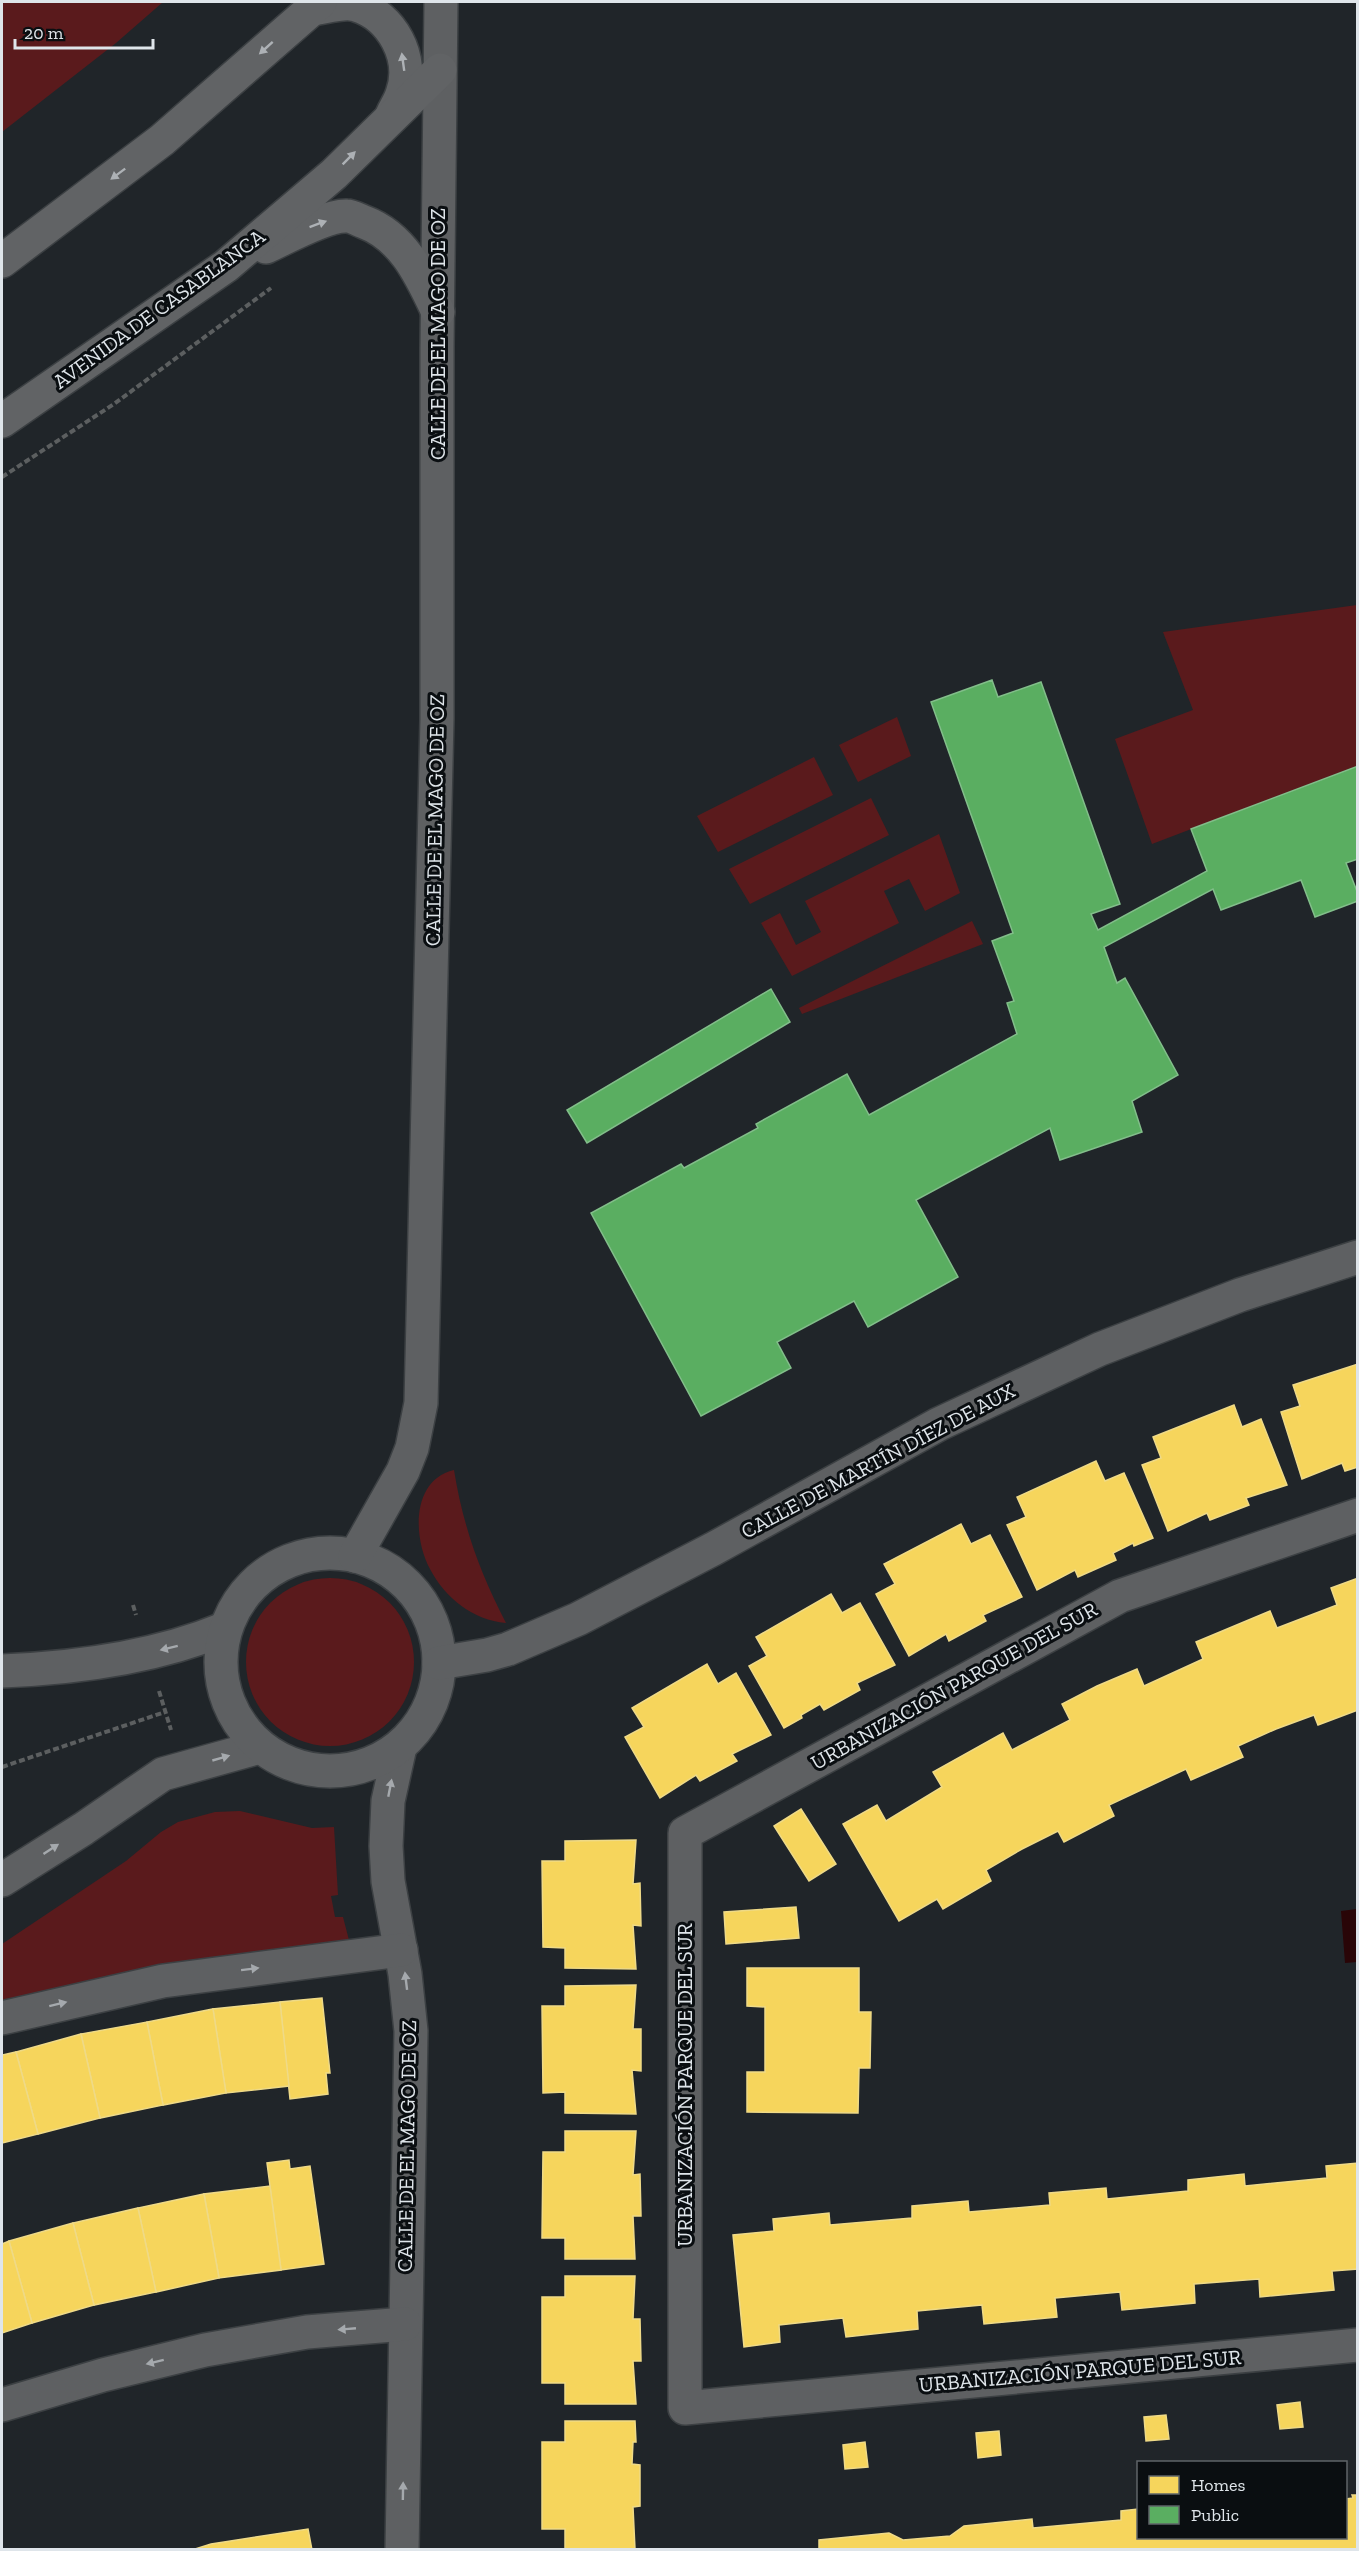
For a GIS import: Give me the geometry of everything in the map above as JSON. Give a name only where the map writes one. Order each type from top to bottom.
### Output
[{"type":"main road","points":[[2,261],[162,140],[316,4],[354,4],[379,16],[398,38],[406,64],[403,92],[391,117]]},
{"type":"main road","name":"AVENIDA DE CASABLANCA","points":[[2,421],[226,266],[334,174],[440,70]]},
{"type":"main road","points":[[226,266],[319,223],[348,216],[375,226],[402,247],[421,275],[438,312]]},
{"type":"street","name":"CALLE DE EL MAGO DE OZ","points":[[356,1556],[403,1471],[412,1448],[421,1403],[437,719],[441,2]]},
{"type":"street","name":"CALLE DE MARTÍN DÍEZ DE AUX","points":[[439,1663],[508,1649],[578,1619],[724,1543],[939,1424],[1100,1349],[1240,1295],[1358,1257]]},
{"type":"street","name":"URBANIZACIÓN PARQUE DEL SUR","points":[[1358,1515],[1120,1596],[685,1833],[685,2408],[1358,2345]]},
{"type":"street","points":[[335,1553],[356,1556],[395,1573],[422,1601],[435,1629],[439,1679],[433,1700],[414,1731],[400,1747],[368,1765],[327,1771],[304,1769],[260,1747],[243,1730],[227,1701],[221,1658],[224,1629],[237,1602],[257,1579],[280,1564],[306,1555],[335,1553]]},
{"type":"street","points":[[2,1671],[78,1665],[148,1653],[196,1640],[224,1629]]},
{"type":"street","points":[[2,1880],[83,1829],[163,1774],[260,1747]]},
{"type":"street","name":"CALLE DE EL MAGO DE OZ","points":[[400,1747],[385,1825],[388,1881],[411,2031],[402,2550]]},
{"type":"street","points":[[2,2018],[163,1982],[400,1950]]},
{"type":"street","points":[[2,2405],[103,2375],[205,2350],[307,2332],[405,2324]]},
{"type":"path","points":[[2,477],[114,404],[272,287]]},
{"type":"path","points":[[133,1605],[182,1767]]},
{"type":"path","points":[[2,1767],[165,1712]]},
{"type":"shaded area","points":[[2,2],[163,2],[116,43],[2,132]]},
{"type":"shaded area","points":[[1357,605],[1357,766],[1152,844],[1115,739],[1193,710],[1163,632]]},
{"type":"shaded area","points":[[897,717],[911,756],[858,782],[839,745]]},
{"type":"shaded area","points":[[814,757],[833,795],[718,852],[697,816]]},
{"type":"shaded area","points":[[871,798],[889,835],[750,904],[729,869]]},
{"type":"shaded area","points":[[939,834],[960,893],[925,911],[909,879],[884,891],[899,923],[792,976],[761,923],[780,913],[796,945],[821,932],[805,901]]},
{"type":"shaded area","points":[[972,921],[983,944],[802,1014],[799,1008]]},
{"type":"shaded area","points":[[454,1470],[462,1510],[474,1549],[488,1586],[506,1623],[482,1617],[461,1606],[436,1580],[424,1556],[419,1527],[423,1498],[430,1485],[440,1476]]},
{"type":"shaded area","points":[[330,1578],[362,1585],[377,1592],[389,1603],[400,1615],[407,1630],[414,1662],[407,1694],[400,1709],[389,1721],[377,1732],[362,1739],[330,1746],[298,1739],[283,1732],[271,1721],[260,1709],[253,1694],[246,1662],[253,1630],[260,1615],[271,1603],[283,1592],[298,1585]]},
{"type":"shaded area","points":[[240,1811],[312,1828],[334,1827],[338,1895],[331,1896],[335,1917],[343,1917],[350,1944],[2,2004],[2,1944],[126,1861],[161,1832],[178,1822],[215,1812]]},
{"type":"shaded area","points":[[1357,1909],[1357,1962],[1345,1963],[1341,1911]]},
{"type":"building: Homes","points":[[1358,1364],[1358,1467],[1345,1471],[1342,1463],[1302,1479],[1281,1412],[1300,1406],[1293,1385]]},
{"type":"building: Homes","points":[[1234,1405],[1242,1427],[1261,1419],[1287,1485],[1246,1498],[1249,1505],[1210,1520],[1207,1513],[1168,1531],[1142,1465],[1161,1458],[1153,1437]]},
{"type":"building: Homes","points":[[1096,1461],[1105,1481],[1124,1473],[1153,1538],[1134,1546],[1133,1543],[1113,1553],[1116,1560],[1078,1577],[1075,1570],[1037,1590],[1007,1525],[1026,1517],[1017,1497]]},
{"type":"building: Homes","points":[[961,1524],[971,1544],[990,1535],[1022,1597],[983,1615],[986,1621],[949,1641],[946,1634],[909,1656],[876,1594],[895,1584],[884,1564]]},
{"type":"building: Homes","points":[[1358,1578],[1358,1710],[1318,1725],[1314,1715],[1276,1729],[1238,1746],[1243,1757],[1191,1780],[1186,1769],[1109,1805],[1114,1816],[1064,1842],[1058,1831],[1022,1849],[986,1870],[991,1881],[943,1909],[937,1899],[899,1921],[843,1824],[877,1805],[886,1821],[942,1787],[933,1772],[1003,1733],[1012,1750],[1070,1720],[1062,1704],[1097,1686],[1137,1669],[1144,1686],[1203,1659],[1196,1642],[1270,1611],[1277,1628],[1337,1605],[1331,1588]]},
{"type":"building: Homes","points":[[831,1594],[842,1613],[860,1603],[895,1665],[857,1683],[860,1690],[824,1710],[820,1704],[784,1728],[749,1666],[767,1656],[756,1637]]},
{"type":"building: Homes","points":[[707,1664],[718,1684],[736,1673],[771,1735],[732,1754],[737,1761],[700,1781],[696,1775],[660,1798],[625,1737],[644,1727],[632,1708]]},
{"type":"building: Homes","points":[[801,1809],[836,1864],[809,1881],[774,1826]]},
{"type":"building: Homes","points":[[636,1840],[633,1884],[640,1883],[641,1926],[633,1925],[636,1969],[565,1968],[565,1948],[543,1947],[542,1861],[565,1861],[565,1841]]},
{"type":"building: Homes","points":[[796,1907],[799,1938],[726,1944],[724,1912]]},
{"type":"building: Homes","points":[[747,1968],[859,1968],[859,2012],[871,2012],[870,2068],[859,2068],[858,2113],[747,2112],[747,2072],[765,2072],[765,2007],[747,2006]]},
{"type":"building: Homes","points":[[636,1985],[633,2029],[641,2029],[641,2071],[632,2070],[636,2114],[565,2113],[565,2092],[543,2093],[542,2006],[565,2006],[565,1986]]},
{"type":"building: Homes","points":[[322,1998],[330,2073],[326,2073],[328,2094],[290,2099],[280,2002]]},
{"type":"building: Homes","points":[[280,2002],[289,2086],[226,2093],[213,2009]]},
{"type":"building: Homes","points":[[213,2009],[226,2093],[163,2105],[147,2022]]},
{"type":"building: Homes","points":[[147,2022],[163,2105],[100,2118],[81,2034]]},
{"type":"building: Homes","points":[[81,2034],[100,2118],[38,2134],[16,2052]]},
{"type":"building: Homes","points":[[16,2052],[38,2134],[2,2143],[2,2055]]},
{"type":"building: Homes","points":[[565,2131],[636,2131],[633,2175],[640,2174],[641,2216],[633,2216],[635,2259],[565,2259],[565,2238],[542,2238],[543,2152],[565,2152]]},
{"type":"building: Homes","points":[[289,2160],[290,2169],[310,2166],[324,2264],[281,2270],[267,2163]]},
{"type":"building: Homes","points":[[1358,2163],[1358,2269],[1332,2271],[1334,2290],[1260,2297],[1259,2279],[1194,2284],[1195,2303],[1122,2310],[1120,2292],[1055,2298],[1057,2317],[984,2324],[982,2305],[917,2311],[918,2329],[846,2337],[843,2318],[779,2325],[780,2342],[744,2347],[733,2235],[774,2231],[773,2219],[829,2213],[830,2225],[912,2218],[912,2206],[968,2201],[969,2212],[1050,2205],[1049,2193],[1106,2188],[1107,2199],[1188,2191],[1188,2180],[1244,2174],[1245,2186],[1327,2178],[1326,2166]]},
{"type":"building: Homes","points":[[270,2186],[281,2270],[219,2278],[204,2194]]},
{"type":"building: Homes","points":[[204,2194],[219,2278],[156,2292],[138,2208]]},
{"type":"building: Homes","points":[[138,2208],[156,2292],[94,2305],[73,2223]]},
{"type":"building: Homes","points":[[73,2223],[94,2305],[32,2323],[9,2241]]},
{"type":"building: Homes","points":[[9,2241],[32,2323],[2,2333],[2,2244]]},
{"type":"building: Homes","points":[[565,2276],[635,2276],[633,2319],[640,2319],[641,2361],[633,2361],[636,2404],[565,2404],[565,2383],[542,2383],[542,2297],[565,2297]]},
{"type":"building: Homes","points":[[1300,2402],[1303,2427],[1280,2429],[1277,2405]]},
{"type":"building: Homes","points":[[1166,2415],[1169,2439],[1146,2441],[1144,2417]]},
{"type":"building: Homes","points":[[565,2421],[635,2421],[636,2442],[633,2442],[632,2464],[640,2465],[640,2506],[633,2507],[635,2549],[565,2550],[565,2529],[542,2529],[542,2442],[565,2442]]},
{"type":"building: Homes","points":[[999,2431],[1001,2455],[978,2458],[976,2433]]},
{"type":"building: Homes","points":[[865,2442],[868,2467],[845,2469],[843,2445]]},
{"type":"building: Homes","points":[[1352,2495],[1358,2495],[1358,2550],[819,2550],[819,2540],[889,2533],[903,2540],[950,2536],[964,2526],[1032,2519],[1033,2528],[1121,2520],[1121,2511],[1137,2509],[1137,2539],[1347,2539],[1347,2499],[1353,2498]]},
{"type":"building: Homes","points":[[308,2529],[312,2550],[192,2550],[211,2544]]},
{"type":"building: Public","points":[[992,680],[998,697],[1041,682],[1120,904],[1091,914],[1098,930],[1207,871],[1191,829],[1358,766],[1358,859],[1346,863],[1358,894],[1358,901],[1315,917],[1301,880],[1221,910],[1213,889],[1104,947],[1117,983],[1125,978],[1178,1075],[1132,1101],[1142,1132],[1060,1160],[1050,1128],[916,1200],[958,1277],[868,1327],[854,1301],[777,1342],[791,1368],[701,1416],[591,1213],[681,1164],[684,1168],[758,1128],[756,1124],[847,1074],[869,1115],[1017,1034],[1007,1003],[1014,1001],[992,941],[1013,933],[931,702]]},
{"type":"building: Public","points":[[771,989],[790,1022],[587,1143],[567,1110]]}]
